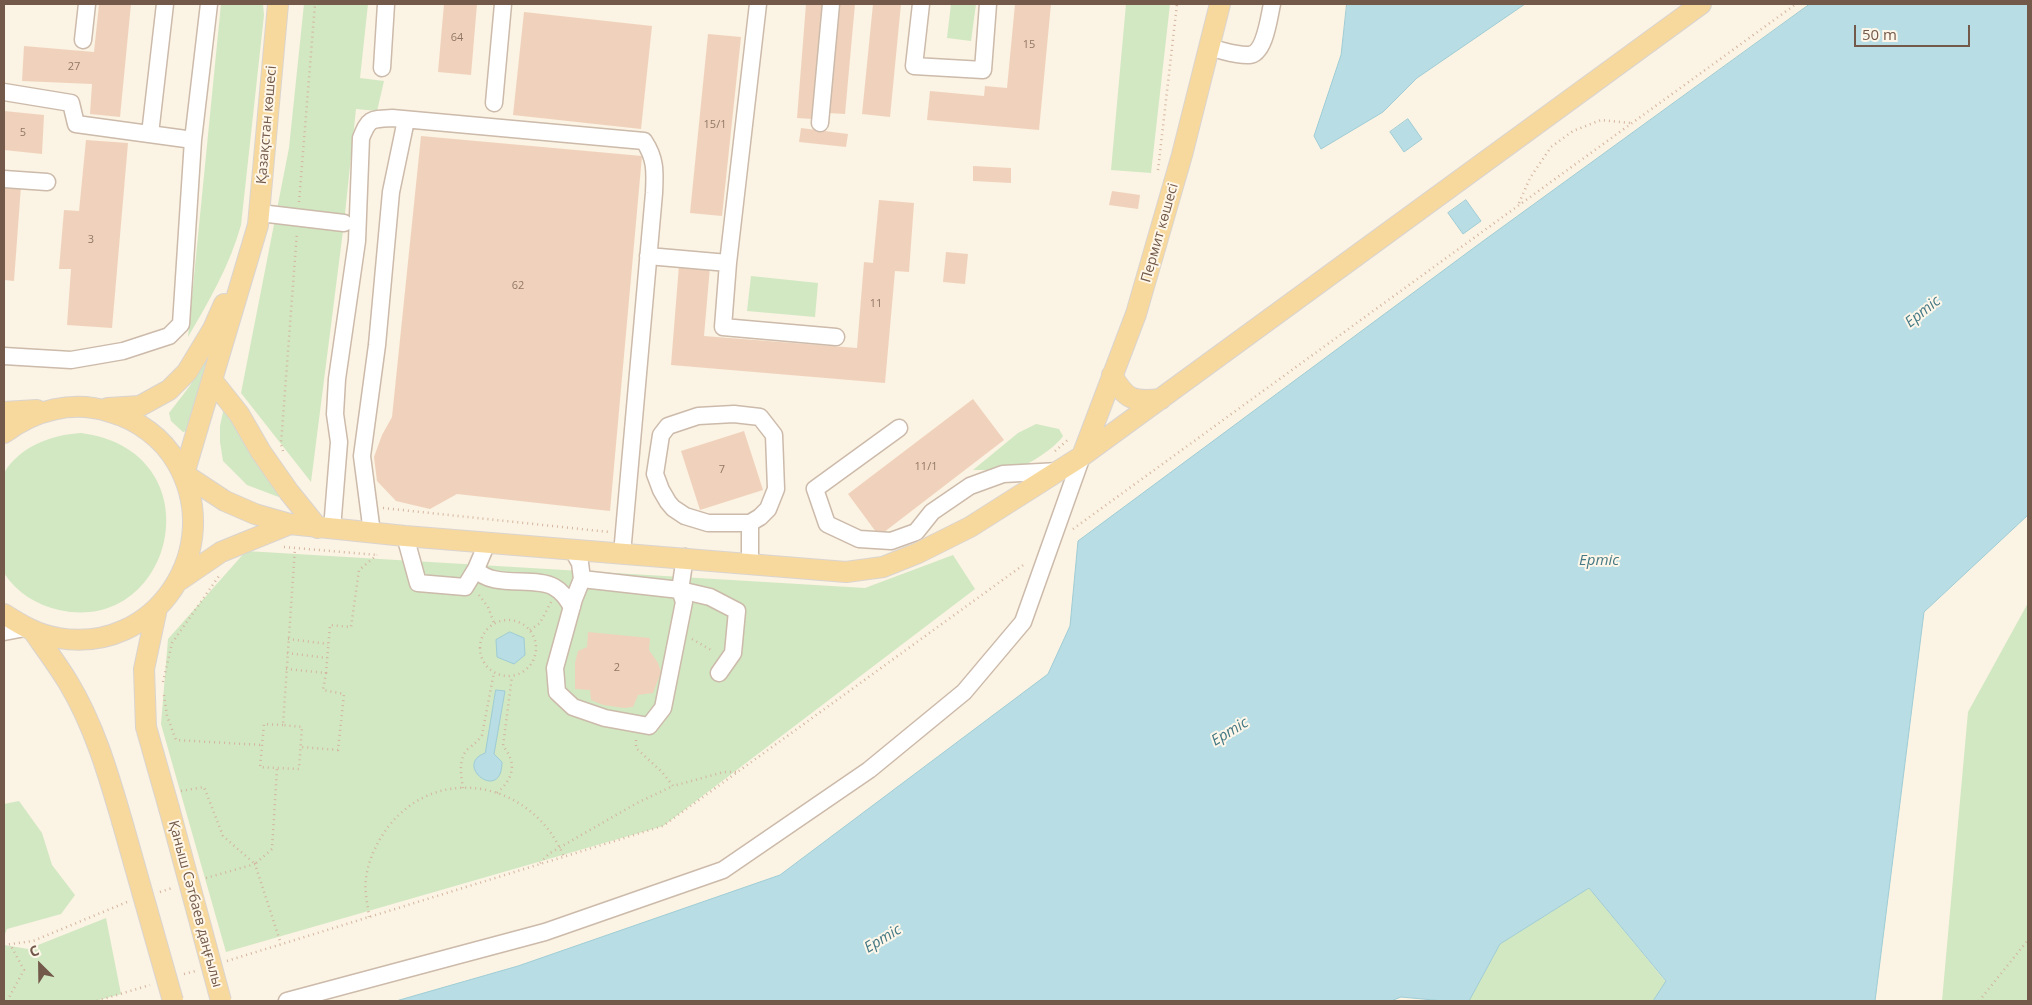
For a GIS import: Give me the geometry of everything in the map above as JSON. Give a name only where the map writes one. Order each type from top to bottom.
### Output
[{"type":"main road","name":"Қазақстан көшесі","points":[[184,474],[258,225],[278,4]]},
{"type":"main road","name":"Пермит көшесі","points":[[1082,456],[1136,314],[1182,155],[1220,4]]},
{"type":"main road","points":[[184,474],[225,501],[255,514],[290,524],[325,529],[622,554],[685,557],[846,572],[883,568],[918,554],[970,527],[1055,463],[1082,456],[1701,4]]},
{"type":"main road","name":"Қазақстан көшесі","points":[[102,409],[140,406],[169,390],[188,372],[213,328],[253,246]]},
{"type":"main road","points":[[1112,374],[1123,392],[1139,401],[1161,398]]},
{"type":"main road","points":[[212,380],[240,414],[261,452],[289,492],[325,529]]},
{"type":"main road","points":[[4,412],[83,407],[102,409],[122,415],[142,426],[173,455],[184,474],[191,495],[194,525],[188,561],[178,582],[157,608],[136,624],[111,634],[85,639],[59,638],[29,629],[4,614]]},
{"type":"main road","points":[[4,433],[16,424],[34,415],[54,409]]},
{"type":"main road","points":[[178,582],[221,552],[290,524]]},
{"type":"main road","name":"Қаныш Сәтбаев даңғылы","points":[[157,608],[144,669],[146,727],[174,800],[221,1001]]},
{"type":"main road","points":[[29,629],[68,682],[103,757],[173,1001]]},
{"type":"street","points":[[83,40],[87,4]]},
{"type":"street","points":[[150,134],[164,4]]},
{"type":"street","points":[[4,356],[71,360],[123,351],[169,336],[181,324],[193,140],[209,4]]},
{"type":"street","points":[[382,68],[386,4]]},
{"type":"street","points":[[494,102],[503,4]]},
{"type":"street","points":[[758,4],[728,263],[723,327],[836,336]]},
{"type":"street","points":[[820,123],[831,4]]},
{"type":"street","points":[[921,4],[914,66],[983,70],[988,4]]},
{"type":"street","points":[[1210,48],[1248,56],[1255,54],[1262,47],[1272,4]]},
{"type":"street","points":[[4,92],[71,104],[76,124],[193,140]]},
{"type":"street","points":[[325,529],[339,442],[335,414],[337,379],[356,241],[361,138],[367,123],[374,118],[392,118],[644,141],[653,154],[655,171],[622,533],[622,554]]},
{"type":"street","points":[[377,533],[369,506],[362,456],[377,345],[391,192],[406,120]]},
{"type":"street","points":[[4,179],[47,182]]},
{"type":"street","points":[[260,213],[344,223]]},
{"type":"street","points":[[648,256],[728,263]]},
{"type":"street","points":[[734,414],[760,417],[774,435],[776,489],[768,509],[760,518],[750,523],[708,523],[684,516],[673,508],[661,490],[655,474],[662,435],[668,426],[698,416],[734,414]]},
{"type":"street","points":[[899,428],[815,489],[827,524],[859,539],[891,541],[916,532],[932,512],[970,486],[1003,474],[1055,463]]},
{"type":"street","points":[[287,1001],[545,932],[723,870],[869,770],[964,692],[1023,622],[1082,456]]},
{"type":"street","points":[[750,523],[750,563]]},
{"type":"street","points":[[405,536],[418,583],[465,587],[476,569],[487,543]]},
{"type":"street","points":[[572,550],[580,563],[582,579],[555,668],[557,692],[573,707],[605,718],[649,726],[664,708],[684,602],[680,590],[685,557]]},
{"type":"street","points":[[476,569],[490,579],[552,586],[563,594],[572,607]]},
{"type":"street","points":[[582,579],[680,590],[710,597],[737,612],[733,653],[719,673]]},
{"type":"street","points":[[4,632],[29,629]]},
{"type":"path","points":[[283,452],[281,444],[316,4]]},
{"type":"path","points":[[1158,175],[1163,116],[1177,4]]},
{"type":"path","points":[[1518,204],[1530,178],[1551,148],[1573,131],[1601,120],[1631,124]]},
{"type":"path","points":[[1055,463],[1072,435]]},
{"type":"path","points":[[369,506],[622,533]]},
{"type":"path","points":[[300,747],[338,750],[344,694],[323,690],[330,624],[351,627],[359,570],[380,553],[377,533],[385,508]]},
{"type":"path","points":[[275,545],[378,555]]},
{"type":"path","points":[[283,725],[295,548]]},
{"type":"path","points":[[221,572],[172,642],[162,687],[167,716],[176,740],[262,745]]},
{"type":"path","points":[[530,630],[540,623],[558,590]]},
{"type":"path","points":[[477,593],[483,599],[494,624]]},
{"type":"path","points":[[508,619],[523,623],[533,634],[537,648],[533,662],[523,672],[508,676],[494,672],[484,662],[480,648],[484,634],[494,624],[508,619]]},
{"type":"path","points":[[678,630],[711,650]]},
{"type":"path","points":[[288,639],[328,644]]},
{"type":"path","points":[[288,654],[327,658]]},
{"type":"path","points":[[286,669],[326,673]]},
{"type":"path","points":[[463,788],[460,774],[462,763],[466,750],[476,744],[482,735],[494,672]]},
{"type":"path","points":[[498,793],[510,779],[513,768],[511,758],[503,746],[512,675]]},
{"type":"path","points":[[264,724],[302,727],[299,769],[260,767],[262,745],[264,724]]},
{"type":"path","points":[[636,724],[636,748],[662,772],[673,786]]},
{"type":"path","points":[[174,800],[204,787],[223,836],[254,864],[272,849],[277,768]]},
{"type":"path","points":[[538,864],[560,847],[637,803],[673,786],[724,772],[738,772]]},
{"type":"path","points":[[369,917],[365,879],[376,842],[399,812],[432,793],[470,787],[507,795],[538,816],[560,847],[564,857]]},
{"type":"path","points":[[1979,1001],[2028,940]]},
{"type":"path","points":[[7,1001],[24,970],[10,944]]},
{"type":"path","points":[[225,962],[281,944]]},
{"type":"path","points":[[178,976],[197,970]]},
{"type":"path","points":[[97,1001],[159,982]]},
{"type":"green space","points":[[221,4],[263,4],[264,15],[241,225],[225,269],[188,337]]},
{"type":"green space","points":[[304,4],[368,4],[360,78],[384,81],[377,111],[356,109],[344,223],[311,482],[241,393],[289,148]]},
{"type":"green space","points":[[951,4],[976,4],[971,41],[947,38]]},
{"type":"green space","points":[[1126,4],[1170,4],[1151,173],[1111,170]]},
{"type":"green space","points":[[751,276],[818,283],[815,317],[747,311]]},
{"type":"green space","points":[[226,330],[193,429],[183,432],[171,421],[169,413],[189,387]]},
{"type":"green space","points":[[225,403],[284,499],[247,485],[223,461],[220,426]]},
{"type":"green space","points":[[1036,424],[1059,429],[1063,436],[1049,450],[1017,468],[973,470],[1018,433]]},
{"type":"green space","points":[[81,433],[124,447],[152,472],[165,504],[165,538],[153,570],[131,596],[99,611],[59,610],[43,605],[21,592],[4,573],[4,473],[27,449],[48,439]]},
{"type":"green space","points":[[246,551],[865,588],[953,555],[975,589],[663,826],[226,952],[161,724],[168,639]]},
{"type":"green space","points":[[2028,603],[2028,1001],[1942,1001],[1968,712]]},
{"type":"green space","points":[[19,801],[42,833],[52,865],[75,895],[61,914],[7,929],[4,937],[4,804]]},
{"type":"green space","points":[[1589,888],[1666,982],[1653,1001],[1469,1001],[1500,944]]},
{"type":"green space","points":[[106,918],[121,994],[95,1001],[4,1001],[4,945],[28,949]]},
{"type":"water","points":[[1347,4],[1525,4],[1417,78],[1383,112],[1321,149],[1314,136],[1341,55]]},
{"type":"water","name":"Ертіс","points":[[1810,4],[2028,4],[2028,515],[1924,612],[1875,1001],[1653,1001],[1666,981],[1589,888],[1500,944],[1469,1001],[1401,997],[1391,1001],[396,1001],[518,966],[780,875],[1048,674],[1070,626],[1078,541],[1479,244]]},
{"type":"water","points":[[1408,119],[1422,139],[1404,152],[1390,132]]},
{"type":"water","points":[[1466,200],[1481,221],[1463,234],[1448,213]]},
{"type":"water","points":[[510,632],[524,638],[525,655],[514,664],[497,657],[496,640]]},
{"type":"water","points":[[496,690],[505,691],[494,754],[502,762],[500,774],[495,780],[488,781],[481,778],[476,772],[474,765],[476,759],[485,753]]},
{"type":"building","points":[[99,4],[131,4],[120,117],[90,114],[92,84],[22,81],[24,46],[94,52]]},
{"type":"building","points":[[444,4],[477,4],[471,75],[438,72]]},
{"type":"building","points":[[806,4],[822,4],[812,119],[797,118]]},
{"type":"building","points":[[838,4],[855,4],[845,114],[828,113]]},
{"type":"building","points":[[873,4],[901,4],[890,117],[862,114]]},
{"type":"building","points":[[1015,4],[1051,4],[1039,130],[927,120],[930,91],[984,96],[985,86],[1007,88]]},
{"type":"building","points":[[524,12],[652,26],[641,129],[513,115]]},
{"type":"building","points":[[708,34],[741,37],[722,216],[690,213]]},
{"type":"building","points":[[4,111],[44,115],[42,154],[4,150]]},
{"type":"building","points":[[801,128],[848,134],[846,147],[799,142]]},
{"type":"building","points":[[421,136],[642,156],[610,511],[457,494],[430,509],[396,501],[377,481],[374,457],[382,435],[392,417]]},
{"type":"building","points":[[86,140],[128,143],[112,328],[67,325],[71,269],[59,269],[64,210],[79,211]]},
{"type":"building","points":[[973,166],[1011,168],[1011,183],[973,181]]},
{"type":"building","points":[[4,185],[21,186],[14,281],[4,280]]},
{"type":"building","points":[[1112,191],[1140,195],[1138,209],[1109,205]]},
{"type":"building","points":[[879,200],[914,203],[909,272],[895,271],[885,383],[671,365],[679,265],[710,267],[704,336],[857,348],[864,262],[873,263]]},
{"type":"building","points":[[946,252],[968,254],[965,284],[943,282]]},
{"type":"building","points":[[973,399],[1004,440],[879,536],[848,494]]},
{"type":"building","points":[[744,431],[763,490],[700,510],[681,451]]},
{"type":"building","points":[[588,632],[650,638],[649,650],[658,663],[661,672],[653,693],[638,695],[633,707],[624,708],[603,705],[591,700],[590,690],[575,689],[575,663],[578,651],[587,647]]}]
